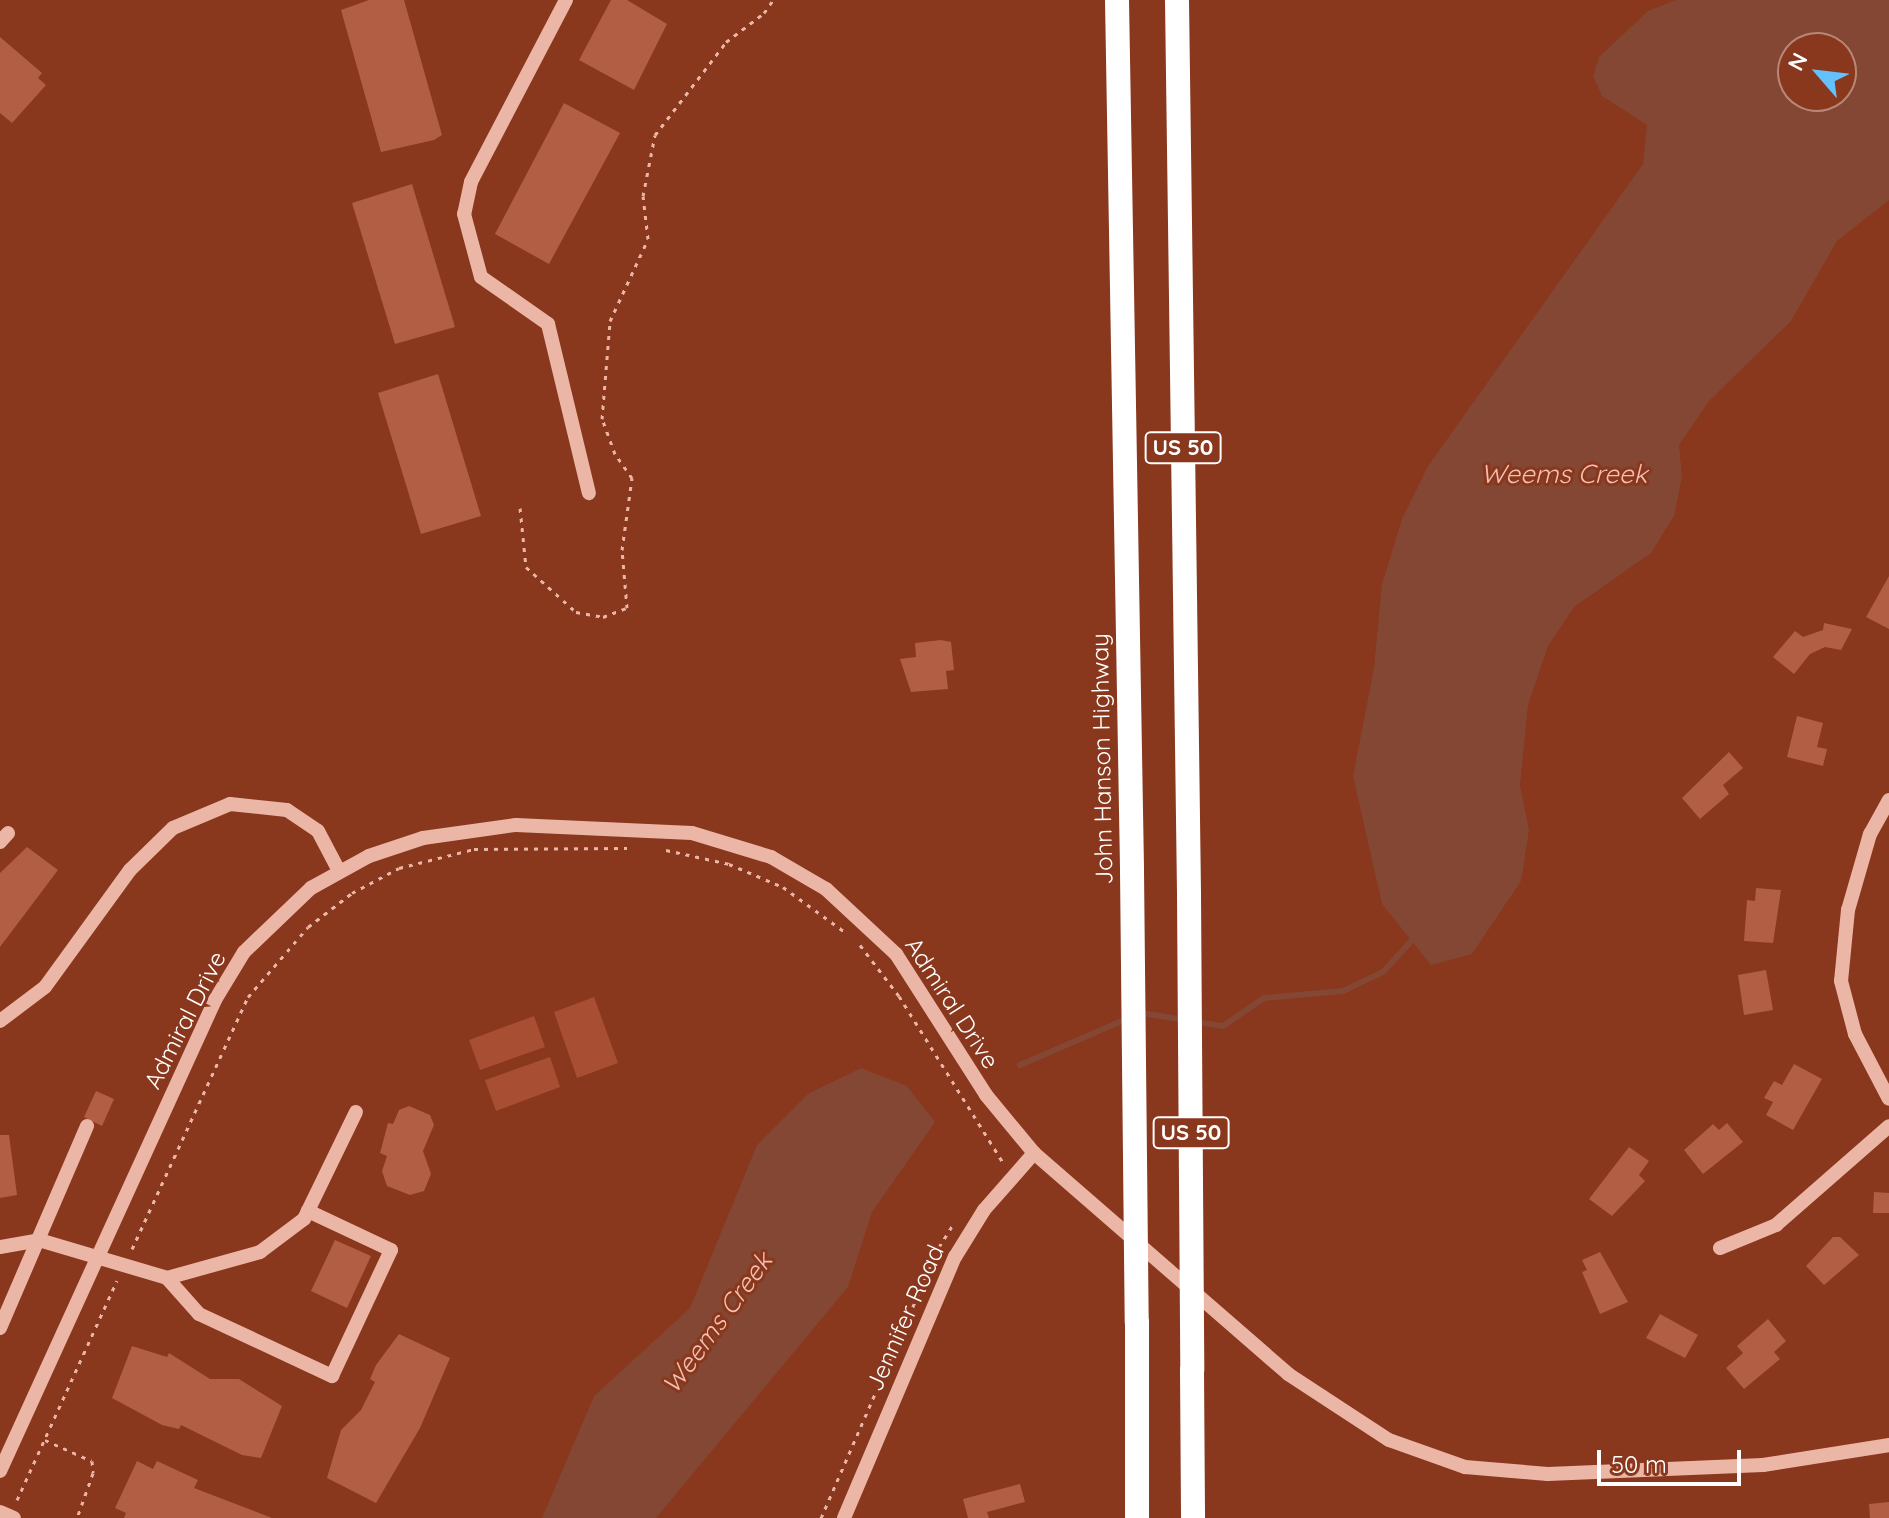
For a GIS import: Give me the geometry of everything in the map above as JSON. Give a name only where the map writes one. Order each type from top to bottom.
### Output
[{"type":"highway","name":"John Hanson Highway","points":[[1117,0],[1132,871],[1137,1518]]},
{"type":"highway","name":"US 50","points":[[1177,0],[1189,895],[1193,1518]]},
{"type":"street","points":[[566,0],[471,182],[464,214],[481,277],[548,324],[589,493]]},
{"type":"street","points":[[1889,800],[1870,834],[1848,910],[1841,981],[1855,1034],[1889,1099]]},
{"type":"street","points":[[2,1016],[45,987],[130,870],[173,828],[230,804],[287,810],[318,831],[339,871]]},
{"type":"street","name":"Admiral Drive","points":[[0,1471],[229,975],[286,908],[339,871],[423,838],[516,825],[664,830],[718,839],[771,857],[826,889],[879,935],[986,1095],[1034,1153],[1298,1381],[1365,1427],[1440,1460],[1519,1473],[1719,1468],[1889,1445]]},
{"type":"street","points":[[0,1247],[39,1240],[96,1261],[167,1278],[260,1252],[308,1211],[356,1112]]},
{"type":"street","points":[[0,1328],[87,1126]]},
{"type":"street","points":[[1720,1248],[1776,1225],[1889,1126]]},
{"type":"street","name":"Jennifer Road","points":[[844,1518],[955,1257],[984,1210],[1034,1153]]},
{"type":"street","points":[[167,1278],[199,1314],[332,1376],[391,1250],[308,1211]]},
{"type":"path","points":[[520,508],[520,545],[526,567],[576,612],[603,617],[627,608],[622,550],[632,478],[615,454],[602,419],[610,321],[648,239],[643,196],[655,135],[726,42],[773,0]]},
{"type":"path","points":[[8,1515],[248,997],[308,927],[352,893],[399,868],[474,849],[642,848]]},
{"type":"path","points":[[656,848],[729,864],[783,887],[860,945],[899,996],[1002,1161]]},
{"type":"path","points":[[45,1440],[92,1461],[93,1473],[77,1518]]},
{"type":"shaded area","points":[[594,997],[618,1063],[577,1078],[554,1012]]},
{"type":"shaded area","points":[[534,1016],[545,1047],[480,1070],[469,1040]]},
{"type":"shaded area","points":[[550,1057],[560,1087],[496,1111],[485,1080]]},
{"type":"water","name":"Weems Creek","points":[[1676,0],[1889,0],[1889,200],[1837,241],[1791,321],[1709,401],[1679,445],[1682,477],[1674,516],[1651,553],[1574,607],[1548,646],[1528,705],[1520,785],[1529,830],[1521,881],[1472,954],[1431,965],[1382,904],[1353,776],[1374,668],[1382,584],[1402,519],[1428,466],[1643,164],[1647,125],[1602,96],[1593,76],[1599,57],[1648,11]]},
{"type":"water","points":[[861,1068],[907,1086],[935,1122],[872,1212],[848,1287],[656,1518],[542,1518],[594,1396],[690,1308],[757,1145],[808,1094]]},
{"type":"building","points":[[369,0],[404,0],[442,135],[434,140],[381,152],[341,10]]},
{"type":"building","points":[[611,0],[627,0],[667,24],[634,90],[579,60]]},
{"type":"building","points":[[0,37],[42,73],[38,78],[46,85],[12,123],[0,113]]},
{"type":"building","points":[[564,103],[620,133],[549,264],[495,234]]},
{"type":"building","points":[[412,184],[455,327],[395,344],[352,203]]},
{"type":"building","points":[[438,374],[481,516],[421,534],[378,393]]},
{"type":"building","points":[[1889,576],[1889,629],[1866,617]]},
{"type":"building","points":[[1824,623],[1852,629],[1841,650],[1825,647],[1810,654],[1794,674],[1773,657],[1795,631],[1803,637],[1823,630]]},
{"type":"building","points":[[951,642],[954,670],[946,671],[948,689],[911,692],[900,659],[916,657],[915,643]]},
{"type":"building","points":[[1797,716],[1823,723],[1817,747],[1827,749],[1823,766],[1787,757]]},
{"type":"building","points":[[1729,752],[1743,768],[1723,785],[1729,794],[1700,819],[1682,798]]},
{"type":"building","points":[[27,847],[58,870],[0,947],[0,873]]},
{"type":"building","points":[[1756,888],[1781,890],[1773,943],[1744,941],[1747,900],[1755,901]]},
{"type":"building","points":[[1766,970],[1773,1010],[1744,1015],[1738,975]]},
{"type":"building","points":[[1794,1064],[1822,1079],[1793,1130],[1766,1115],[1773,1102],[1764,1098],[1774,1081],[1782,1085]]},
{"type":"building","points":[[96,1091],[114,1099],[102,1126],[84,1117]]},
{"type":"building","points":[[409,1106],[430,1115],[434,1125],[423,1151],[431,1174],[424,1191],[410,1195],[387,1186],[382,1171],[387,1156],[380,1153],[388,1123],[393,1124],[399,1110]]},
{"type":"building","points":[[1727,1123],[1743,1142],[1703,1174],[1684,1150],[1713,1124],[1719,1130]]},
{"type":"building","points":[[0,1135],[9,1135],[17,1195],[0,1198]]},
{"type":"building","points":[[1629,1147],[1649,1161],[1639,1175],[1645,1181],[1612,1216],[1589,1199]]},
{"type":"building","points":[[1874,1192],[1889,1193],[1889,1213],[1873,1213]]},
{"type":"building","points":[[1833,1237],[1840,1237],[1859,1255],[1824,1285],[1806,1266]]},
{"type":"building","points":[[335,1240],[371,1256],[347,1308],[311,1291]]},
{"type":"building","points":[[1600,1252],[1628,1302],[1600,1314],[1582,1272],[1587,1270],[1582,1260]]},
{"type":"building","points":[[1660,1314],[1698,1335],[1685,1358],[1646,1338]]},
{"type":"building","points":[[1768,1319],[1786,1341],[1774,1352],[1780,1359],[1744,1389],[1726,1368],[1743,1353],[1737,1346]]},
{"type":"building","points":[[399,1334],[450,1358],[420,1428],[376,1503],[327,1478],[341,1430],[361,1410],[375,1382],[370,1379],[376,1365]]},
{"type":"building","points":[[132,1346],[167,1357],[169,1353],[210,1379],[239,1379],[282,1406],[261,1458],[242,1455],[181,1425],[179,1429],[162,1425],[112,1398]]},
{"type":"building","points":[[137,1461],[153,1469],[157,1461],[198,1480],[194,1488],[272,1518],[124,1518],[126,1513],[115,1508]]},
{"type":"building","points":[[1020,1484],[1025,1502],[987,1512],[989,1518],[968,1518],[963,1499]]},
{"type":"building","points":[[1889,1502],[1889,1518],[1870,1518],[1869,1504]]},
{"type":"waterway","name":"Weems Creek","points":[[1195,1022],[1223,1026],[1264,998],[1343,991],[1383,972],[1415,937]]},
{"type":"waterway","name":"Weems Creek","points":[[1141,1013],[1185,1020]]},
{"type":"waterway","name":"Weems Creek","points":[[1020,1065],[1127,1019]]}]
